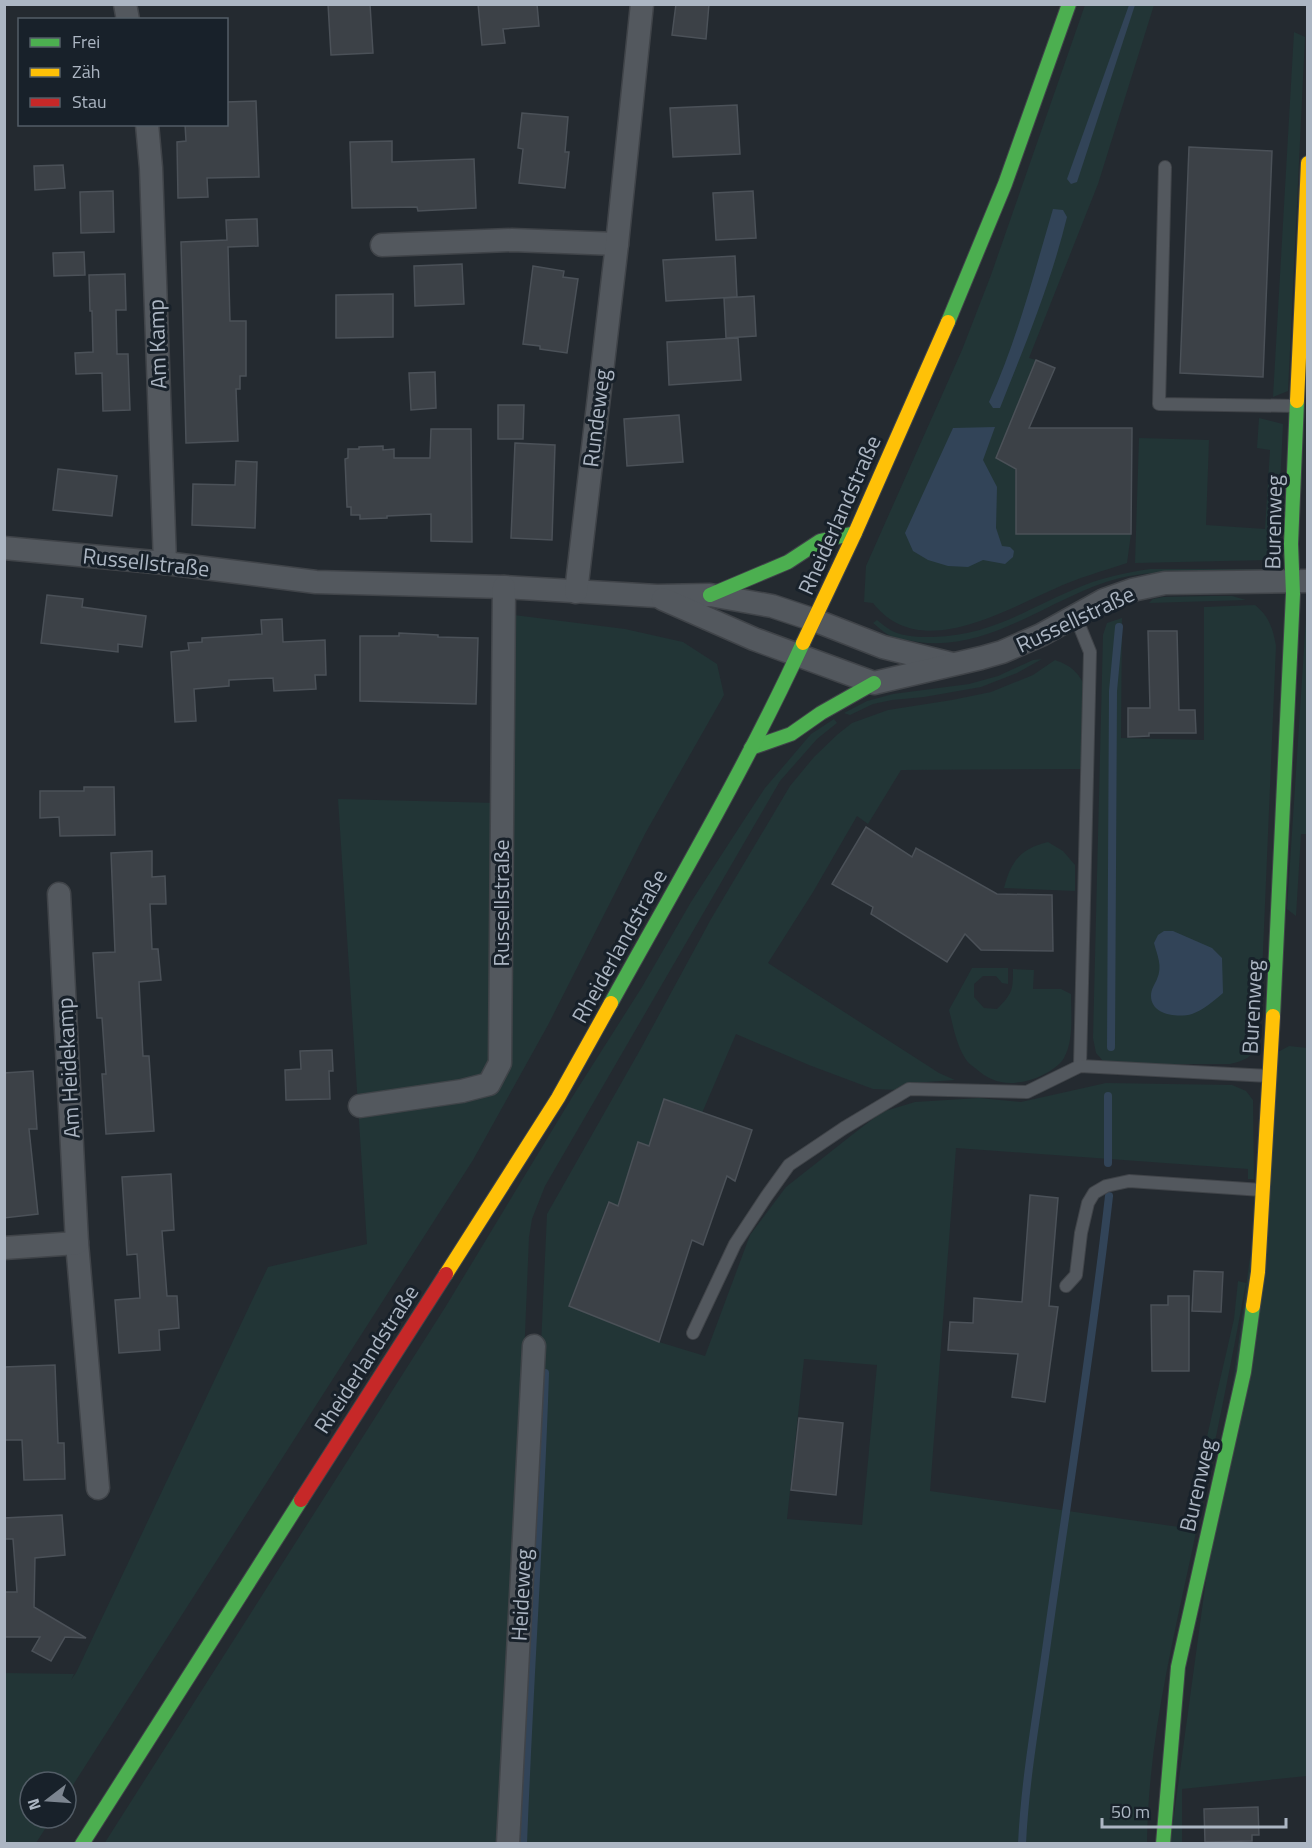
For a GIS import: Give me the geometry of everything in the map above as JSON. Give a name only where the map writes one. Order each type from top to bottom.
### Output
[{"type":"main road","name":"Rheiderlandstraße","points":[[82,1844],[558,1098],[731,787],[799,654],[951,315],[1005,184],[1069,4]]},
{"type":"main road","name":"Burenweg","points":[[1163,1844],[1178,1667],[1244,1372],[1258,1272],[1300,581],[1290,544],[1308,163]]},
{"type":"main road","points":[[710,595],[788,562],[820,542],[855,533]]},
{"type":"main road","points":[[751,748],[791,734],[820,713],[874,683]]},
{"type":"street","name":"Rundeweg","points":[[576,592],[617,244],[642,4]]},
{"type":"street","name":"Am Kamp","points":[[147,126],[151,168],[165,563]]},
{"type":"street","points":[[382,244],[512,240],[617,244]]},
{"type":"street","name":"Russellstraße","points":[[4,548],[165,563],[316,582],[504,587],[657,596],[710,595],[772,606],[883,647],[952,664]]},
{"type":"street","name":"Russellstraße","points":[[657,596],[754,639],[874,683],[1002,652],[1041,635],[1104,600],[1132,590],[1165,583],[1300,581]]},
{"type":"street","name":"Russellstraße","points":[[360,1106],[462,1091],[489,1084],[500,1062],[504,587]]},
{"type":"street","name":"Am Heidekamp","points":[[58,894],[77,1243],[98,1488]]},
{"type":"street","points":[[4,1248],[77,1243]]},
{"type":"street","name":"Heideweg","points":[[508,1844],[534,1346]]},
{"type":"lane","points":[[1165,168],[1159,404],[1298,406]]},
{"type":"lane","points":[[1075,615],[1090,652],[1080,1066]]},
{"type":"lane","points":[[693,1332],[735,1244],[789,1165],[844,1128],[909,1089],[1028,1092],[1080,1066],[1270,1077]]},
{"type":"lane","points":[[1066,1286],[1076,1275],[1081,1233],[1088,1203],[1094,1193],[1106,1186],[1129,1181],[1262,1190]]},
{"type":"shaded area","points":[[1085,5],[1154,5],[1098,184],[1029,358],[1036,360],[996,458],[1015,469],[1016,534],[1131,534],[1127,563],[1072,581],[986,619],[961,627],[937,631],[913,629],[892,620],[873,603],[864,602],[866,566],[962,350],[991,275]]},
{"type":"shaded area","points":[[1294,32],[1305,37],[1288,391],[1273,397]]},
{"type":"shaded area","points":[[1259,418],[1283,424],[1277,549],[1269,560],[1135,563],[1139,438],[1209,440],[1206,525],[1265,529],[1270,450],[1257,448]]},
{"type":"shaded area","points":[[1150,569],[1261,569],[1252,573],[1169,572],[1120,578],[1095,586],[997,631],[972,639],[945,643],[918,642],[898,638],[887,634],[873,623],[877,620],[892,631],[912,636],[933,637],[972,632],[990,627],[1084,585],[1121,574]]},
{"type":"shaded area","points":[[1232,596],[1246,600],[1149,603],[1153,599],[1163,597]]},
{"type":"shaded area","points":[[1307,603],[1307,834],[1301,834],[1296,916],[1287,909]]},
{"type":"shaded area","points":[[1255,605],[1270,623],[1276,646],[1259,1045],[1247,1058],[1230,1064],[1104,1062],[1096,1053],[1093,1038],[1103,635],[1107,623],[1122,618],[1121,738],[1204,740],[1204,607]]},
{"type":"shaded area","points":[[499,613],[625,629],[683,642],[717,664],[724,695],[646,832],[548,1025],[473,1160],[78,1777],[78,1770],[18,1770],[18,1830],[44,1830],[36,1843],[5,1844],[5,1673],[74,1674],[71,1680],[76,1673],[268,1267],[367,1244],[338,799],[497,803]]},
{"type":"shaded area","points":[[1042,659],[1017,673],[981,687],[892,700],[873,704],[850,715],[844,713],[867,701],[893,694],[969,684],[998,676],[1033,660]]},
{"type":"shaded area","points":[[1055,660],[1074,670],[1086,688],[1082,769],[901,770],[868,824],[857,816],[768,963],[939,1073],[955,1080],[913,1083],[898,1090],[873,1089],[736,1034],[702,1113],[649,1146],[638,1142],[618,1206],[608,1202],[569,1306],[659,1342],[705,1356],[750,1235],[786,1187],[882,1112],[915,1102],[979,1098],[1021,1102],[1106,1083],[1232,1085],[1246,1091],[1253,1100],[1254,1179],[1248,1179],[1248,1169],[956,1148],[930,1491],[1186,1528],[1234,1319],[1238,1281],[1246,1283],[1161,1703],[1151,1773],[1147,1843],[514,1844],[534,1499],[547,1214],[711,919],[790,786],[814,757],[852,723],[888,710],[991,692],[1033,675]],"holes":[[[804,1359],[877,1365],[862,1525],[787,1519]]]},
{"type":"shaded area","points":[[834,719],[837,723],[817,739],[780,781],[545,1186],[532,1219],[529,1237],[504,1843],[104,1844],[446,1306],[571,1099],[642,987],[691,902],[744,820],[765,788],[811,734]]},
{"type":"shaded area","points":[[1048,842],[1063,851],[1075,865],[1075,891],[1004,888],[1010,870],[1018,858],[1030,848]]},
{"type":"shaded area","points":[[972,968],[1008,968],[1008,984],[1002,983],[996,976],[983,976],[974,984],[974,997],[984,1008],[997,1009],[1009,995],[1013,969],[1034,970],[1033,989],[1061,989],[1071,994],[1069,1043],[1064,1058],[1058,1065],[1034,1079],[1007,1083],[988,1077],[968,1062],[957,1041],[949,1010]]},
{"type":"shaded area","points":[[1289,1046],[1307,1048],[1307,1776],[1182,1789],[1182,1843],[1170,1844],[1278,1052]]},
{"type":"water","points":[[1129,5],[1135,5],[1077,182],[1071,184],[1067,179]]},
{"type":"water","points":[[1053,209],[1063,210],[1067,217],[1053,266],[1000,408],[993,408],[989,402],[1017,331]]},
{"type":"water","points":[[995,427],[983,460],[997,487],[996,528],[1002,546],[1010,547],[1014,551],[1013,557],[1005,564],[983,560],[968,567],[948,566],[928,560],[913,551],[905,533],[953,428]]},
{"type":"water","points":[[1164,931],[1173,931],[1212,948],[1222,958],[1223,993],[1192,1014],[1180,1016],[1166,1014],[1155,1007],[1152,1002],[1152,991],[1159,970],[1154,943],[1158,935]]},
{"type":"building","points":[[328,4],[370,4],[373,53],[331,55]]},
{"type":"building","points":[[478,4],[537,4],[539,26],[503,29],[505,43],[482,45]]},
{"type":"building","points":[[676,4],[709,4],[706,39],[672,35]]},
{"type":"building","points":[[256,101],[259,177],[207,178],[208,197],[178,198],[177,142],[186,141],[185,126],[228,126],[228,102]]},
{"type":"building","points":[[737,105],[740,154],[673,157],[670,108]]},
{"type":"building","points":[[522,113],[568,117],[565,152],[569,152],[565,188],[519,183],[523,149],[518,148]]},
{"type":"building","points":[[392,141],[392,162],[474,159],[476,208],[418,211],[417,207],[352,208],[350,142]]},
{"type":"building","points":[[1189,147],[1272,151],[1263,377],[1180,373]]},
{"type":"building","points":[[63,165],[65,188],[35,190],[34,166]]},
{"type":"building","points":[[113,191],[114,232],[81,233],[80,192]]},
{"type":"building","points":[[753,191],[756,238],[716,240],[713,193]]},
{"type":"building","points":[[257,219],[258,246],[228,247],[230,321],[246,321],[246,376],[240,376],[240,389],[236,389],[238,441],[186,443],[181,242],[227,240],[226,220]]},
{"type":"building","points":[[84,252],[85,275],[54,276],[53,253]]},
{"type":"building","points":[[735,256],[737,297],[666,301],[663,260]]},
{"type":"building","points":[[462,264],[464,304],[415,306],[414,266]]},
{"type":"building","points":[[533,266],[564,271],[563,277],[578,279],[567,353],[523,344]]},
{"type":"building","points":[[125,274],[126,310],[116,310],[117,354],[128,354],[130,410],[103,411],[102,373],[76,374],[75,353],[93,352],[89,275]]},
{"type":"building","points":[[393,294],[393,337],[336,338],[336,295]]},
{"type":"building","points":[[754,296],[756,336],[726,338],[724,298]]},
{"type":"building","points":[[738,338],[741,380],[669,385],[667,342]]},
{"type":"building","points":[[1036,360],[1055,368],[1029,428],[1132,428],[1131,534],[1016,534],[1016,469],[996,458]]},
{"type":"building","points":[[435,372],[436,408],[411,410],[409,373]]},
{"type":"building","points":[[498,405],[524,405],[523,439],[498,439]]},
{"type":"building","points":[[679,415],[683,462],[627,466],[624,419]]},
{"type":"building","points":[[431,429],[471,429],[472,542],[431,541],[431,514],[360,519],[360,515],[351,515],[351,507],[347,507],[345,459],[348,458],[348,449],[383,446],[383,450],[394,449],[394,458],[430,458]]},
{"type":"building","points":[[515,443],[555,445],[552,540],[511,538]]},
{"type":"building","points":[[236,461],[257,462],[255,528],[192,525],[193,484],[235,485]]},
{"type":"building","points":[[58,469],[117,476],[112,516],[53,510]]},
{"type":"building","points":[[47,595],[83,599],[82,607],[146,616],[142,647],[118,644],[118,652],[41,643]]},
{"type":"building","points":[[282,619],[283,642],[325,640],[326,675],[315,675],[316,689],[274,691],[273,678],[229,680],[229,686],[194,689],[196,721],[175,722],[171,652],[189,650],[188,643],[202,642],[202,638],[262,634],[261,620]]},
{"type":"building","points":[[1148,631],[1177,631],[1179,710],[1195,710],[1196,733],[1149,733],[1149,736],[1128,737],[1128,708],[1150,708]]},
{"type":"building","points":[[399,633],[478,638],[476,704],[360,701],[360,636],[399,636]]},
{"type":"building","points":[[84,787],[114,787],[115,835],[60,836],[59,817],[40,818],[40,791],[84,791]]},
{"type":"building","points":[[866,827],[912,857],[916,848],[997,894],[1052,895],[1053,951],[981,950],[965,934],[947,962],[871,914],[873,907],[832,884]]},
{"type":"building","points":[[152,851],[152,877],[165,876],[166,904],[150,904],[152,949],[158,949],[161,980],[139,982],[143,1056],[149,1056],[154,1131],[106,1134],[102,1074],[106,1074],[102,1018],[97,1018],[93,953],[115,952],[111,853]]},
{"type":"building","points":[[332,1050],[333,1071],[329,1071],[330,1099],[286,1100],[285,1070],[301,1069],[300,1051]]},
{"type":"building","points":[[33,1071],[37,1129],[29,1129],[38,1214],[4,1218],[4,1073]]},
{"type":"building","points":[[664,1099],[752,1130],[735,1181],[727,1176],[703,1245],[692,1240],[659,1342],[569,1306],[609,1202],[618,1206],[638,1142],[649,1146]]},
{"type":"building","points":[[171,1174],[174,1230],[162,1231],[167,1296],[177,1296],[179,1328],[159,1330],[160,1350],[119,1353],[115,1300],[140,1298],[137,1254],[127,1255],[122,1177]]},
{"type":"building","points":[[1030,1195],[1058,1198],[1049,1306],[1058,1307],[1045,1402],[1012,1397],[1018,1354],[948,1350],[950,1322],[973,1323],[974,1298],[1022,1302]]},
{"type":"building","points":[[1194,1271],[1223,1272],[1221,1312],[1192,1311]]},
{"type":"building","points":[[1168,1296],[1189,1296],[1189,1371],[1152,1371],[1151,1305],[1168,1305]]},
{"type":"building","points":[[55,1365],[58,1443],[64,1443],[65,1479],[24,1480],[22,1440],[4,1440],[4,1367]]},
{"type":"building","points":[[799,1418],[843,1423],[836,1495],[791,1490]]},
{"type":"building","points":[[62,1515],[65,1555],[35,1558],[34,1607],[86,1638],[65,1637],[51,1661],[32,1651],[40,1637],[4,1637],[4,1592],[17,1592],[13,1539],[4,1539],[4,1518]]},
{"type":"building","points":[[1258,1807],[1259,1835],[1252,1835],[1252,1841],[1205,1842],[1204,1809]]},
{"type":"waterway","points":[[1111,1047],[1113,691],[1119,627]]},
{"type":"waterway","points":[[1108,1096],[1108,1163]]},
{"type":"waterway","points":[[1022,1844],[1032,1747],[1087,1367],[1109,1196]]},
{"type":"waterway","points":[[523,1844],[545,1373]]},
{"type":"traffic: fast","points":[[948,322],[1005,184],[1069,4]]},
{"type":"traffic: fast","points":[[1273,1016],[1293,594],[1291,544],[1297,401]]},
{"type":"traffic: fast","points":[[710,595],[788,562],[820,541],[855,533]]},
{"type":"traffic: fast","points":[[611,1003],[735,780],[803,643]]},
{"type":"traffic: fast","points":[[751,748],[791,734],[821,713],[874,683]]},
{"type":"traffic: fast","points":[[1163,1844],[1178,1667],[1244,1372],[1253,1306]]},
{"type":"traffic: fast","points":[[82,1844],[301,1500]]},
{"type":"traffic: slow","points":[[1297,401],[1308,163]]},
{"type":"traffic: slow","points":[[803,643],[855,533],[948,322]]},
{"type":"traffic: slow","points":[[446,1274],[558,1098],[611,1003]]},
{"type":"traffic: slow","points":[[1253,1306],[1258,1272],[1273,1016]]},
{"type":"traffic: jam","points":[[301,1500],[446,1274]]}]
